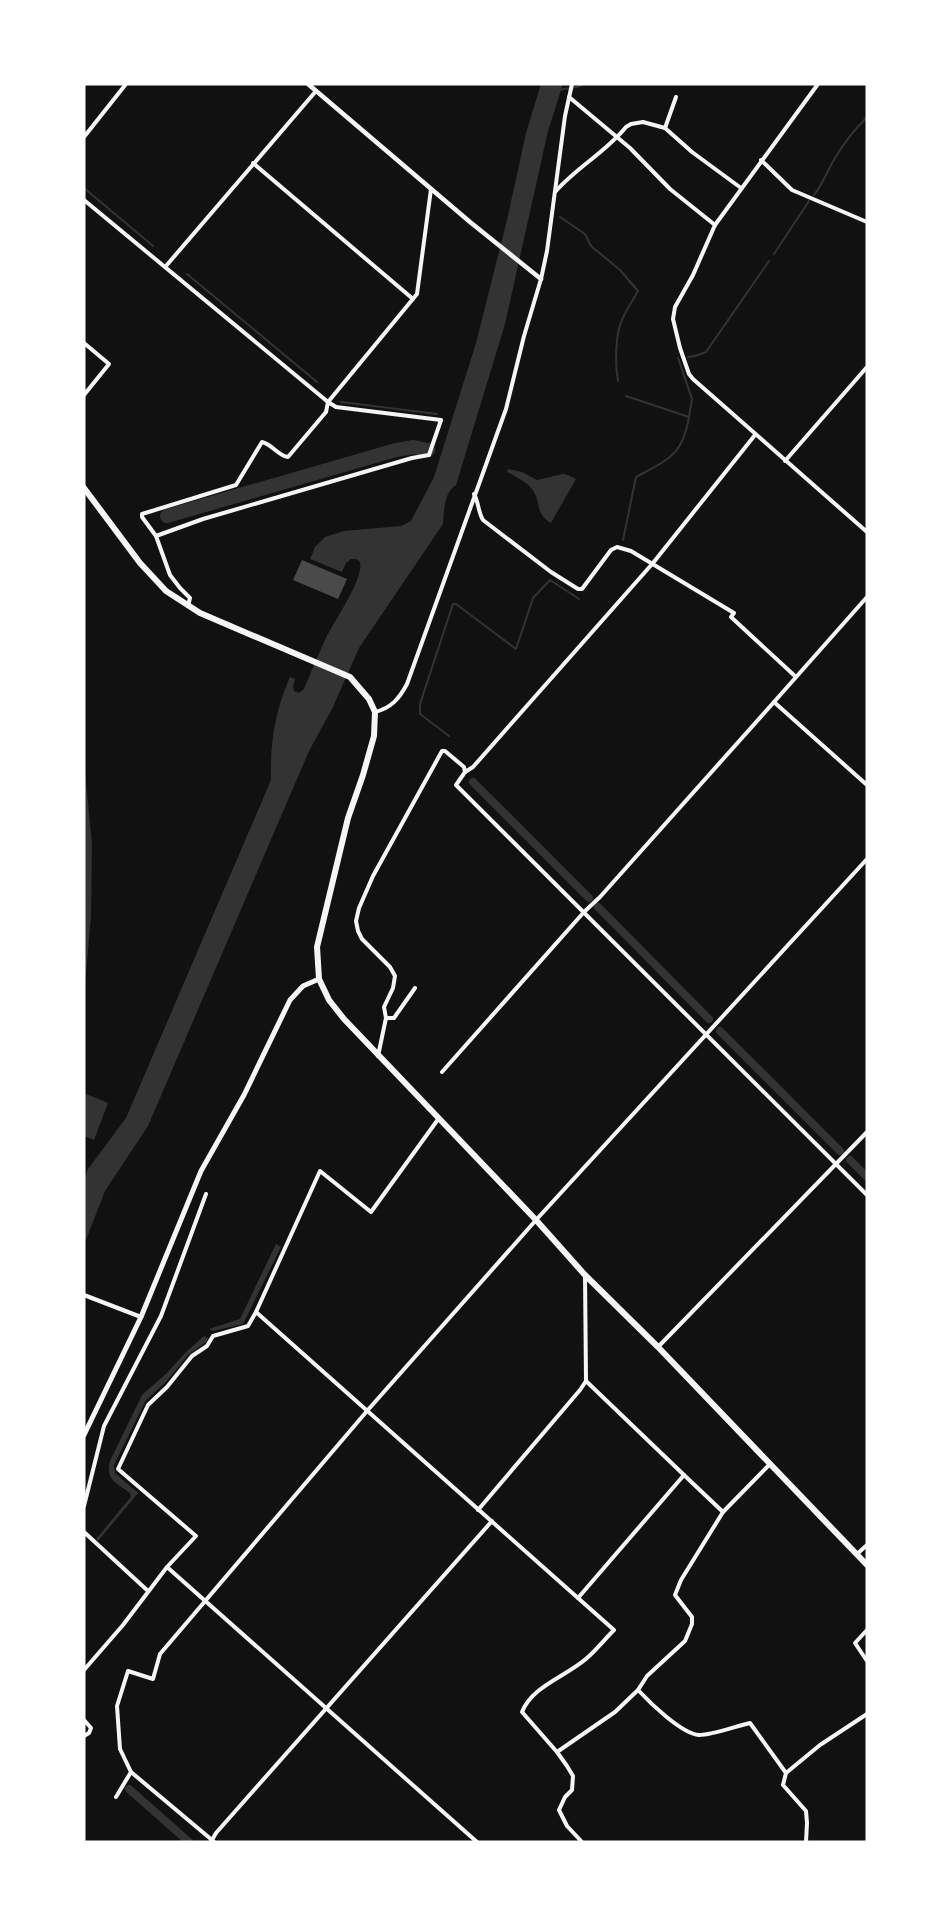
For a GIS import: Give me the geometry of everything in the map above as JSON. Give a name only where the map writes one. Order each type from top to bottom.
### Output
[{"type":"main road","points":[[84,488],[140,563],[166,591],[188,607],[350,677],[369,699],[375,712],[374,736],[348,818],[318,947],[319,979],[329,1000],[378,1056],[537,1220],[585,1275],[658,1347],[867,1565]]},
{"type":"main road","points":[[84,1435],[141,1317],[201,1171],[244,1095],[290,1000],[303,986],[319,979]]},
{"type":"street","points":[[84,137],[126,84]]},
{"type":"street","points":[[308,84],[470,222],[541,279]]},
{"type":"street","points":[[375,712],[385,710],[393,704],[406,684],[506,409],[541,279],[569,94],[573,84]]},
{"type":"street","points":[[818,84],[715,225],[693,275],[675,307],[673,319],[689,374],[712,397],[867,532]]},
{"type":"street","points":[[165,266],[316,91]]},
{"type":"street","points":[[569,94],[618,138],[669,189],[715,225]]},
{"type":"street","points":[[665,128],[676,97]]},
{"type":"street","points":[[555,192],[568,177],[597,156],[631,124],[643,122],[665,128],[692,152],[741,188]]},
{"type":"street","points":[[761,160],[792,189],[867,222]]},
{"type":"street","points":[[253,163],[412,299]]},
{"type":"street","points":[[188,607],[190,598],[170,575],[156,536],[142,514],[236,484],[262,442],[288,457],[326,412],[328,402],[417,294],[431,189]]},
{"type":"street","points":[[84,200],[336,407],[441,420],[429,455],[203,519],[156,536]]},
{"type":"street","points":[[84,343],[109,364],[84,395]]},
{"type":"street","points":[[785,461],[867,366]]},
{"type":"street","points":[[755,435],[653,564],[473,766],[465,772],[456,785],[867,1195]]},
{"type":"street","points":[[474,494],[478,501],[479,514],[483,520],[550,572],[578,590],[582,589],[612,550],[617,547],[631,551],[734,614],[731,617],[796,677]]},
{"type":"street","points":[[442,1072],[867,597]]},
{"type":"street","points":[[774,702],[867,785]]},
{"type":"street","points":[[378,1056],[386,1018],[384,1007],[393,988],[395,976],[390,967],[362,939],[356,921],[359,908],[373,876],[442,751],[464,767],[465,772]]},
{"type":"street","points":[[492,1521],[325,1708],[212,1841],[131,1772],[120,1749],[117,1706],[128,1671],[153,1678],[160,1654],[367,1411],[537,1220],[867,859]]},
{"type":"street","points":[[386,1018],[394,1018],[415,988]]},
{"type":"street","points":[[84,1670],[195,1536],[118,1469],[148,1405],[167,1387],[192,1356],[207,1346],[213,1336],[248,1326],[320,1171],[371,1212],[439,1118]]},
{"type":"street","points":[[658,1347],[867,1132]]},
{"type":"street","points":[[84,1506],[104,1426],[161,1316],[206,1194]]},
{"type":"street","points":[[478,1510],[580,1390],[585,1381],[585,1275]]},
{"type":"street","points":[[84,1295],[141,1317]]},
{"type":"street","points":[[256,1312],[614,1630],[587,1658],[525,1703],[522,1712],[557,1752],[573,1776],[572,1790],[565,1797],[559,1810],[567,1826],[582,1842]]},
{"type":"street","points":[[585,1381],[723,1512]]},
{"type":"street","points":[[557,1752],[615,1712],[685,1641],[692,1624],[692,1617],[675,1595],[681,1580],[723,1512],[770,1464]]},
{"type":"street","points":[[578,1598],[684,1475]]},
{"type":"street","points":[[84,1532],[148,1591]]},
{"type":"street","points":[[856,1555],[867,1545]]},
{"type":"street","points":[[167,1567],[477,1842]]},
{"type":"street","points":[[867,1630],[855,1643],[867,1661]]},
{"type":"street","points":[[638,1690],[663,1715],[687,1733],[700,1735],[750,1723],[786,1773]]},
{"type":"street","points":[[806,1842],[806,1811],[783,1785],[786,1773],[820,1745],[867,1714]]},
{"type":"street","points":[[84,1720],[91,1728],[84,1736]]},
{"type":"street","points":[[116,1797],[131,1772]]},
{"type":"shaded area","points":[[541,84],[563,84],[548,131],[505,324],[456,485],[447,497],[443,524],[359,648],[332,709],[309,751],[148,1126],[105,1191],[84,1245],[84,1179],[88,1169],[126,1118],[271,780],[274,727],[290,677],[295,679],[294,691],[299,693],[304,689],[326,638],[358,579],[360,562],[356,559],[351,559],[346,563],[342,572],[310,559],[315,547],[325,537],[344,531],[401,526],[411,521],[434,477],[476,343],[526,133]]},
{"type":"shaded area","points":[[508,469],[522,472],[537,480],[563,474],[576,479],[551,523],[542,515],[532,489],[507,472]]},
{"type":"shaded area","points":[[84,763],[92,843],[91,916],[84,996]]},
{"type":"shaded area","points":[[84,1093],[108,1103],[94,1140],[84,1136]]},
{"type":"shaded area","points":[[276,1244],[281,1247],[243,1324],[213,1331],[209,1329],[240,1319]]},
{"type":"shaded area","points":[[204,1336],[208,1338],[206,1342],[188,1355],[166,1382],[146,1400],[114,1465],[115,1473],[138,1493],[98,1541],[96,1539],[131,1497],[130,1493],[113,1480],[109,1467],[142,1395]]},
{"type":"building","points":[[302,560],[347,579],[338,599],[293,580]]},
{"type":"waterway","points":[[559,90],[585,84]]},
{"type":"waterway","points":[[814,195],[842,147],[867,117]]},
{"type":"waterway","points":[[84,188],[153,246]]},
{"type":"waterway","points":[[774,254],[809,201]]},
{"type":"waterway","points":[[560,217],[585,234],[591,246],[620,270],[638,291],[624,316],[618,333],[616,358],[618,381]]},
{"type":"waterway","points":[[688,357],[706,352],[769,261]]},
{"type":"waterway","points":[[187,274],[317,382]]},
{"type":"waterway","points":[[678,358],[692,399],[689,417]]},
{"type":"waterway","points":[[623,540],[636,477],[672,455],[682,440],[689,417],[626,396]]},
{"type":"waterway","points":[[341,402],[437,414]]},
{"type":"waterway","points":[[167,516],[396,450],[414,447],[428,450]]},
{"type":"waterway","points":[[449,736],[420,714],[420,704],[453,604],[516,649],[533,598],[550,580],[579,599]]},
{"type":"waterway","points":[[473,782],[589,898]]},
{"type":"waterway","points":[[598,907],[709,1019]]},
{"type":"waterway","points":[[720,1031],[840,1151]]},
{"type":"waterway","points":[[850,1160],[867,1177]]},
{"type":"waterway","points":[[129,1789],[189,1842]]}]
